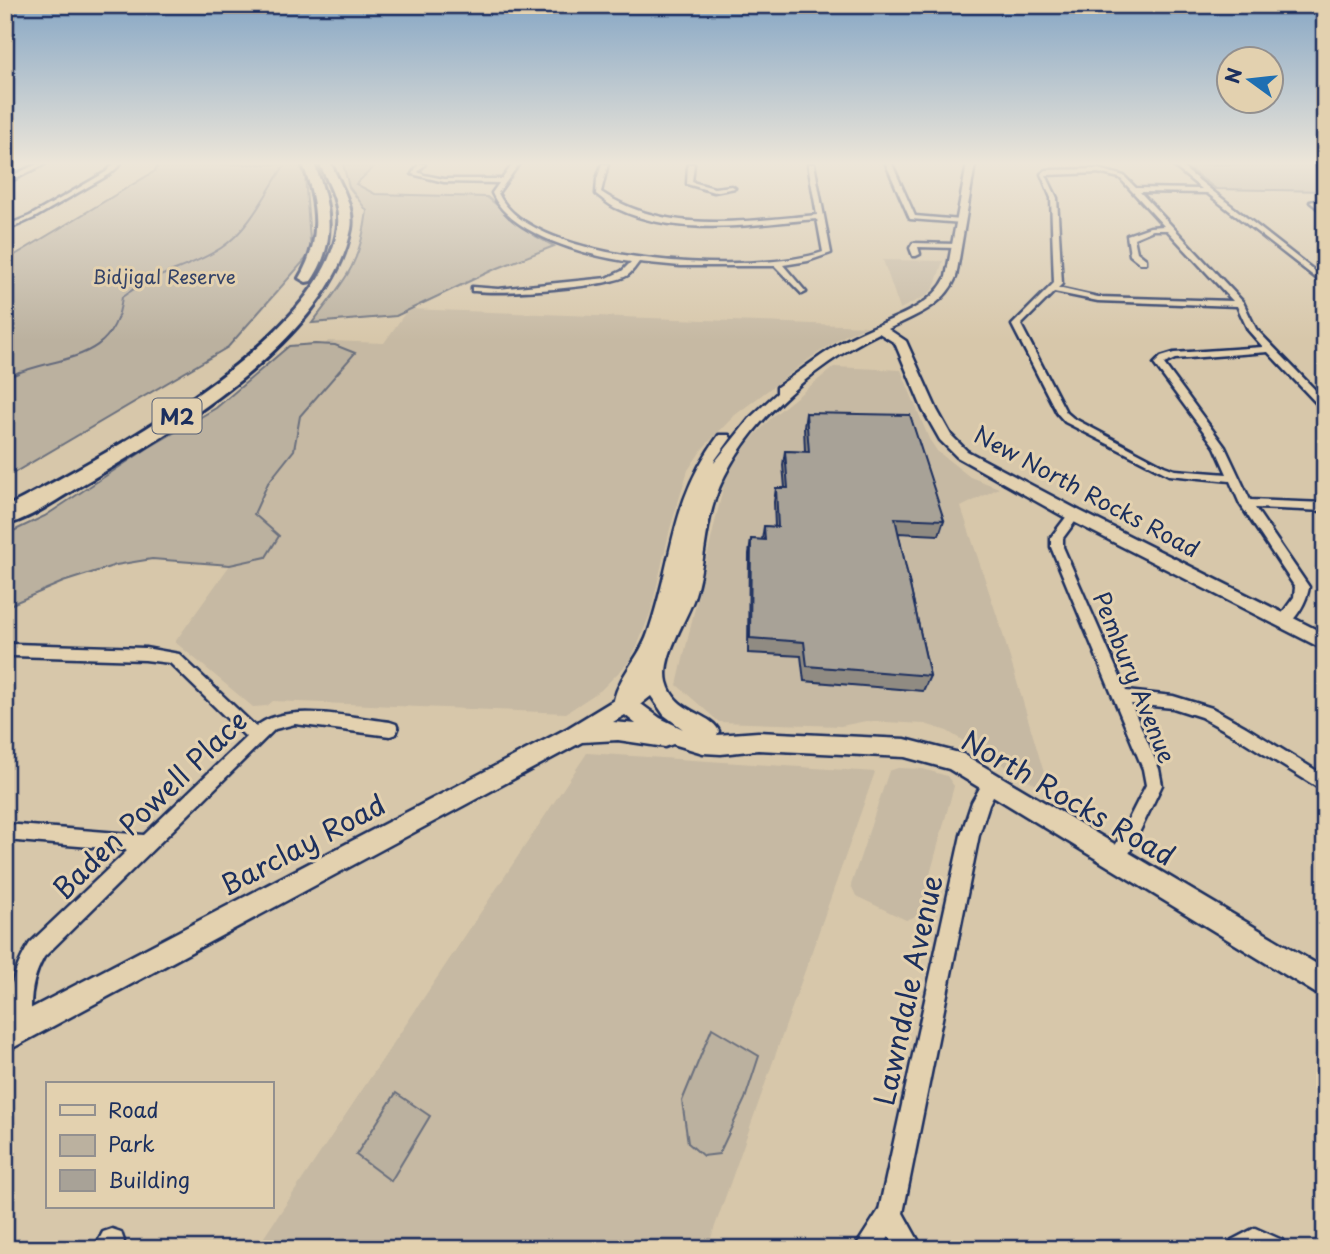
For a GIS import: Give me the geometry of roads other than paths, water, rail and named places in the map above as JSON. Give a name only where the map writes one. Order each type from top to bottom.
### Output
[{"type":"highway","name":"M2","points":[[5,519],[115,456],[218,387],[275,339],[305,307],[323,242],[322,223]]},
{"type":"highway","name":"M2","points":[[5,500],[104,444],[201,379],[270,322],[314,281],[342,240],[342,223]]},
{"type":"main road","points":[[624,701],[643,692],[655,670],[685,596],[706,501],[721,464],[756,420],[794,384],[844,346],[919,310],[945,291],[951,277],[961,223]]},
{"type":"main road","name":"New North Rocks Road","points":[[879,328],[901,341],[930,410],[945,436],[961,454],[1325,643]]},
{"type":"main road","points":[[624,701],[627,683],[650,650],[663,620],[688,503],[701,472],[714,450],[735,426],[773,395],[794,384]]},
{"type":"main road","points":[[655,670],[659,691],[671,710],[708,732]]},
{"type":"main road","name":"North Rocks Road","points":[[624,701],[646,707],[685,727],[708,732],[741,733],[758,741]]},
{"type":"main road","name":"North Rocks Road","points":[[624,701],[648,724],[677,738],[736,746],[758,741],[924,751],[961,764],[1325,985]]},
{"type":"main road","name":"Barclay Road","points":[[13,1033],[576,735],[624,701]]},
{"type":"main road","points":[[576,735],[618,731],[677,738]]},
{"type":"street","points":[[524,223],[533,230],[564,243],[637,260],[683,264],[778,264],[810,260],[827,253],[821,223]]},
{"type":"street","points":[[674,223],[736,223]]},
{"type":"street","points":[[1055,223],[1058,284],[1016,325],[1062,413],[1069,420],[1173,473],[1233,478]]},
{"type":"street","points":[[1164,223],[1240,304],[1249,327],[1325,406]]},
{"type":"street","points":[[1249,223],[1325,282]]},
{"type":"street","points":[[1143,261],[1133,253],[1130,237],[1153,228],[1169,228]]},
{"type":"street","points":[[916,254],[916,245],[956,246]]},
{"type":"street","points":[[475,289],[498,291],[608,281],[625,273],[637,260]]},
{"type":"street","points":[[778,264],[802,292]]},
{"type":"street","points":[[1054,290],[1098,299],[1240,304]]},
{"type":"street","points":[[1270,349],[1154,360],[1220,446],[1246,504],[1302,587],[1301,598],[1283,622]]},
{"type":"street","points":[[1246,504],[1325,508]]},
{"type":"street","name":"Pembury Avenue","points":[[1074,515],[1057,537],[1057,547],[1151,769],[1154,785],[1118,858]]},
{"type":"street","points":[[13,650],[145,654],[174,658],[256,736]]},
{"type":"street","points":[[1121,697],[1189,706],[1212,716],[1325,785]]},
{"type":"street","name":"Baden Powell Place","points":[[13,1033],[23,975],[33,956],[145,843],[270,724],[295,718],[390,729]]},
{"type":"street","name":"Lawndale Avenue","points":[[866,1249],[890,1215],[970,835],[981,802],[992,782]]},
{"type":"street","points":[[5,832],[145,843]]},
{"type":"street","points":[[890,1215],[911,1249]]},
{"type":"street","points":[[1241,1249],[1255,1240],[1273,1249]]},
{"type":"waterway","points":[[15,374],[84,353],[98,345],[109,334],[117,318],[122,297],[221,248],[248,223]]},
{"type":"waterway","points":[[15,374],[20,372]]},
{"type":"waterway","points":[[5,378],[15,374]]},
{"type":"park label","name":"Bidjigal Reserve","points":[[164,276]]}]
